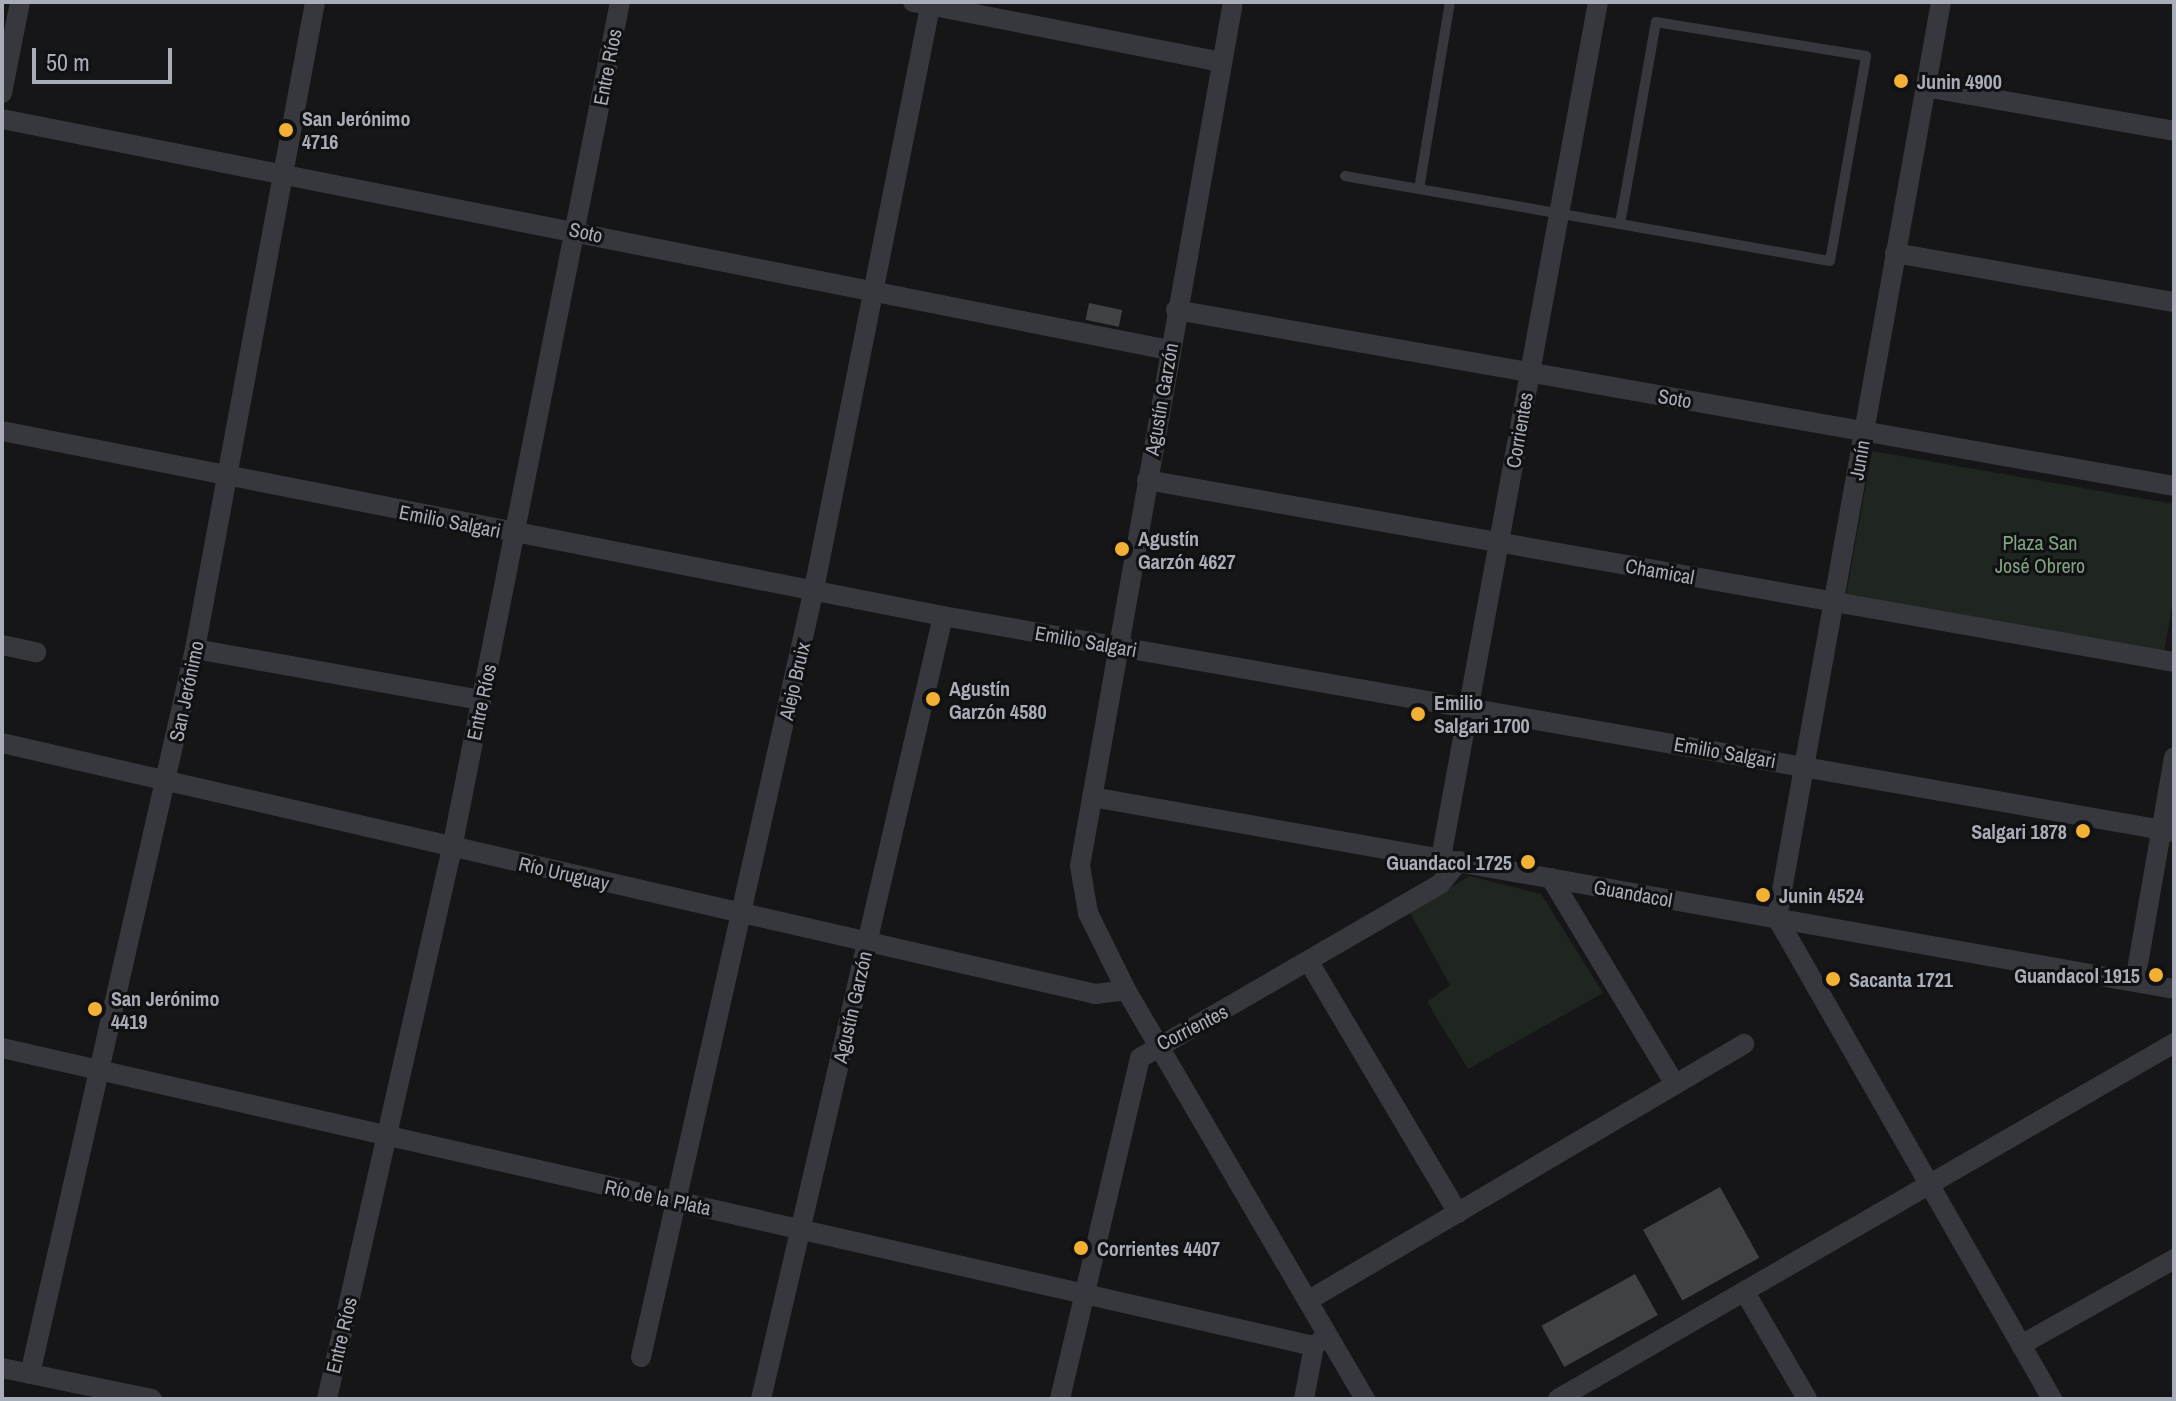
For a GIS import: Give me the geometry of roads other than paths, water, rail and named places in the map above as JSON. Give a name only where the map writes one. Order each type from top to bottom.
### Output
[{"type":"street","points":[[2,93],[20,2]]},
{"type":"street","name":"San Jerónimo","points":[[30,1374],[195,649],[287,173],[315,2]]},
{"type":"street","name":"Entre Ríos","points":[[327,1399],[452,848],[517,534],[620,2]]},
{"type":"street","name":"Agustín Garzón","points":[[1233,2],[1092,797],[1083,889],[1126,990],[1162,1044],[1309,1300],[1321,1340],[1365,1399]]},
{"type":"street","name":"Corrientes","points":[[1060,1399],[1140,1058],[1440,884],[1450,860],[1469,707],[1598,2]]},
{"type":"street","name":"Junín","points":[[1777,918],[1941,2]]},
{"type":"street","points":[[925,3],[1222,62]]},
{"type":"street","name":"Alejo Bruix","points":[[641,1357],[814,589],[874,293],[925,3]]},
{"type":"street","points":[[1925,87],[2174,131]]},
{"type":"street","name":"Soto","points":[[2,119],[1169,350]]},
{"type":"street","points":[[1895,253],[2174,302]]},
{"type":"street","name":"Soto","points":[[1176,310],[2174,486]]},
{"type":"street","name":"Emilio Salgari","points":[[2,431],[943,616],[2168,831]]},
{"type":"street","name":"Chamical","points":[[1147,480],[2174,662]]},
{"type":"street","name":"Agustín Garzón","points":[[761,1399],[943,616]]},
{"type":"street","points":[[2,645],[36,652]]},
{"type":"street","points":[[195,649],[482,700]]},
{"type":"street","name":"Río Uruguay","points":[[2,743],[452,848],[867,939],[1095,994],[1126,990]]},
{"type":"street","points":[[2135,981],[2168,831],[2174,757]]},
{"type":"street","name":"Guandacol","points":[[1092,797],[2174,989]]},
{"type":"street","points":[[1551,878],[1675,1084]]},
{"type":"street","points":[[1777,918],[2052,1399]]},
{"type":"street","points":[[1309,962],[1458,1213]]},
{"type":"street","points":[[1558,1399],[1590,1391],[1746,1294],[2174,1043]]},
{"type":"street","points":[[1309,1300],[1744,1044]]},
{"type":"street","name":"Río de la Plata","points":[[2,1048],[676,1201],[1321,1340]]},
{"type":"street","points":[[2021,1345],[2174,1259]]},
{"type":"street","points":[[1746,1294],[1807,1399]]},
{"type":"street","points":[[1304,1399],[1321,1340]]},
{"type":"street","points":[[2,1368],[83,1392],[152,1399]]},
{"type":"lane","points":[[1419,189],[1450,2]]},
{"type":"lane","points":[[1345,176],[1830,261],[1866,56],[1656,22],[1620,224]]},
{"type":"place","name":"Junin 4900","points":[[1901,81]]},
{"type":"place","name":"San Jerónimo 4716","points":[[286,130]]},
{"type":"place","name":"Agustín Garzón 4627","points":[[1122,549]]},
{"type":"place","name":"Agustín Garzón 4580","points":[[933,699]]},
{"type":"place","name":"Emilio Salgari 1700","points":[[1418,714]]},
{"type":"place","name":"Salgari 1878","points":[[2083,831]]},
{"type":"place","name":"Guandacol 1725","points":[[1528,862]]},
{"type":"place","name":"Junin 4524","points":[[1763,895]]},
{"type":"place","name":"Guandacol 1915","points":[[2156,975]]},
{"type":"place","name":"Sacanta 1721","points":[[1833,979]]},
{"type":"place","name":"San Jerónimo 4419","points":[[95,1009]]},
{"type":"place","name":"Corrientes 4407","points":[[1081,1248]]},
{"type":"park label","name":"Plaza San José Obrero","points":[[2040,554]]}]
